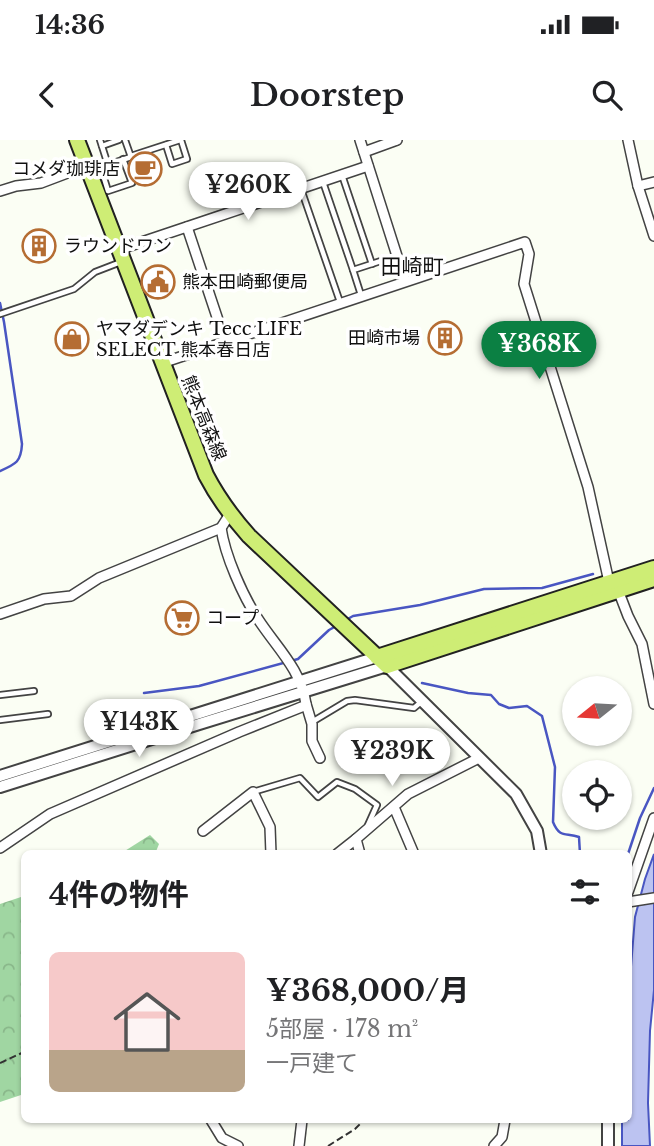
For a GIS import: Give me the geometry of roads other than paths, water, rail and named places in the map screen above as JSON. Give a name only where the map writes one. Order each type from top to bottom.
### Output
[{"type":"main road","name":"熊本高森線","points":[[77,140],[206,475],[230,514],[249,536],[382,662]]},
{"type":"main road","points":[[382,662],[613,586],[654,568]]},
{"type":"main road","points":[[613,586],[654,579]]},
{"type":"street","points":[[360,140],[405,281]]},
{"type":"street","points":[[364,152],[397,140]]},
{"type":"street","points":[[628,140],[638,186],[654,236]]},
{"type":"street","points":[[120,256],[187,227],[368,166]]},
{"type":"street","points":[[0,191],[41,183],[87,169]]},
{"type":"street","points":[[638,186],[654,182]]},
{"type":"street","points":[[187,227],[225,341]]},
{"type":"street","points":[[162,363],[525,242],[529,254],[524,284],[587,487],[613,586],[642,645],[654,704]]},
{"type":"street","points":[[0,614],[44,599],[71,597],[99,579],[221,528],[230,514]]},
{"type":"street","points":[[221,528],[224,545],[258,619],[293,666],[311,722],[312,741],[320,758]]},
{"type":"street","points":[[0,776],[303,692],[382,662],[516,794],[537,831],[540,850]]},
{"type":"street","points":[[0,848],[50,814],[304,706],[303,692]]},
{"type":"street","points":[[0,787],[92,752]]},
{"type":"street","points":[[342,850],[408,794],[480,758]]},
{"type":"street","points":[[203,831],[253,792],[270,827],[271,850]]},
{"type":"street","points":[[394,807],[412,850]]},
{"type":"street","points":[[632,881],[654,818]]},
{"type":"street","points":[[356,839],[359,850]]},
{"type":"street","points":[[632,902],[654,898]]},
{"type":"street","points":[[213,1123],[222,1138],[238,1146]]},
{"type":"street","points":[[299,1146],[302,1123]]},
{"type":"street","points":[[494,1146],[502,1137],[504,1123]]},
{"type":"street","points":[[608,1123],[608,1146]]},
{"type":"lane","points":[[119,140],[101,143],[108,191],[132,183],[123,159]]},
{"type":"lane","points":[[125,140],[131,157]]},
{"type":"lane","points":[[87,169],[180,140],[187,159],[172,163],[166,145]]},
{"type":"lane","points":[[342,175],[371,262]]},
{"type":"lane","points":[[323,181],[361,296]]},
{"type":"lane","points":[[301,189],[340,303]]},
{"type":"lane","points":[[0,314],[74,289],[120,256]]},
{"type":"lane","points":[[352,268],[397,256]]},
{"type":"lane","points":[[0,695],[34,691]]},
{"type":"lane","points":[[311,722],[347,701],[414,708],[422,701]]},
{"type":"lane","points":[[0,720],[48,714]]},
{"type":"lane","points":[[253,792],[300,778],[318,797],[337,782],[355,789],[377,805],[365,833]]},
{"type":"water","points":[[654,854],[654,990],[648,1103],[650,1146],[622,1146],[622,1123],[632,1123],[632,954],[635,917]]},
{"type":"waterway","points":[[0,303],[22,444],[17,462],[0,471]]},
{"type":"waterway","points":[[346,620],[353,616],[420,605],[484,589],[542,588],[593,574]]},
{"type":"waterway","points":[[144,693],[199,686],[298,659],[338,625]]},
{"type":"waterway","points":[[422,683],[491,695],[499,704],[509,708],[527,706],[542,716],[555,767],[553,822],[561,833],[579,837],[580,850]]},
{"type":"waterway","points":[[629,850],[654,788]]},
{"type":"place","name":"コメダ珈琲店","points":[[145,169]]},
{"type":"place","name":"ラウンドワン","points":[[39,246]]},
{"type":"place","name":"熊本田崎郵便局","points":[[158,282]]},
{"type":"place","name":"田崎市場","points":[[445,338]]},
{"type":"place","name":"ヤマダデンキ Tecc LIFE SELECT 熊本春日店","points":[[72,339]]},
{"type":"place","name":"コープ","points":[[182,618]]},
{"type":"district","name":"田崎町","points":[[412,267]]}]
